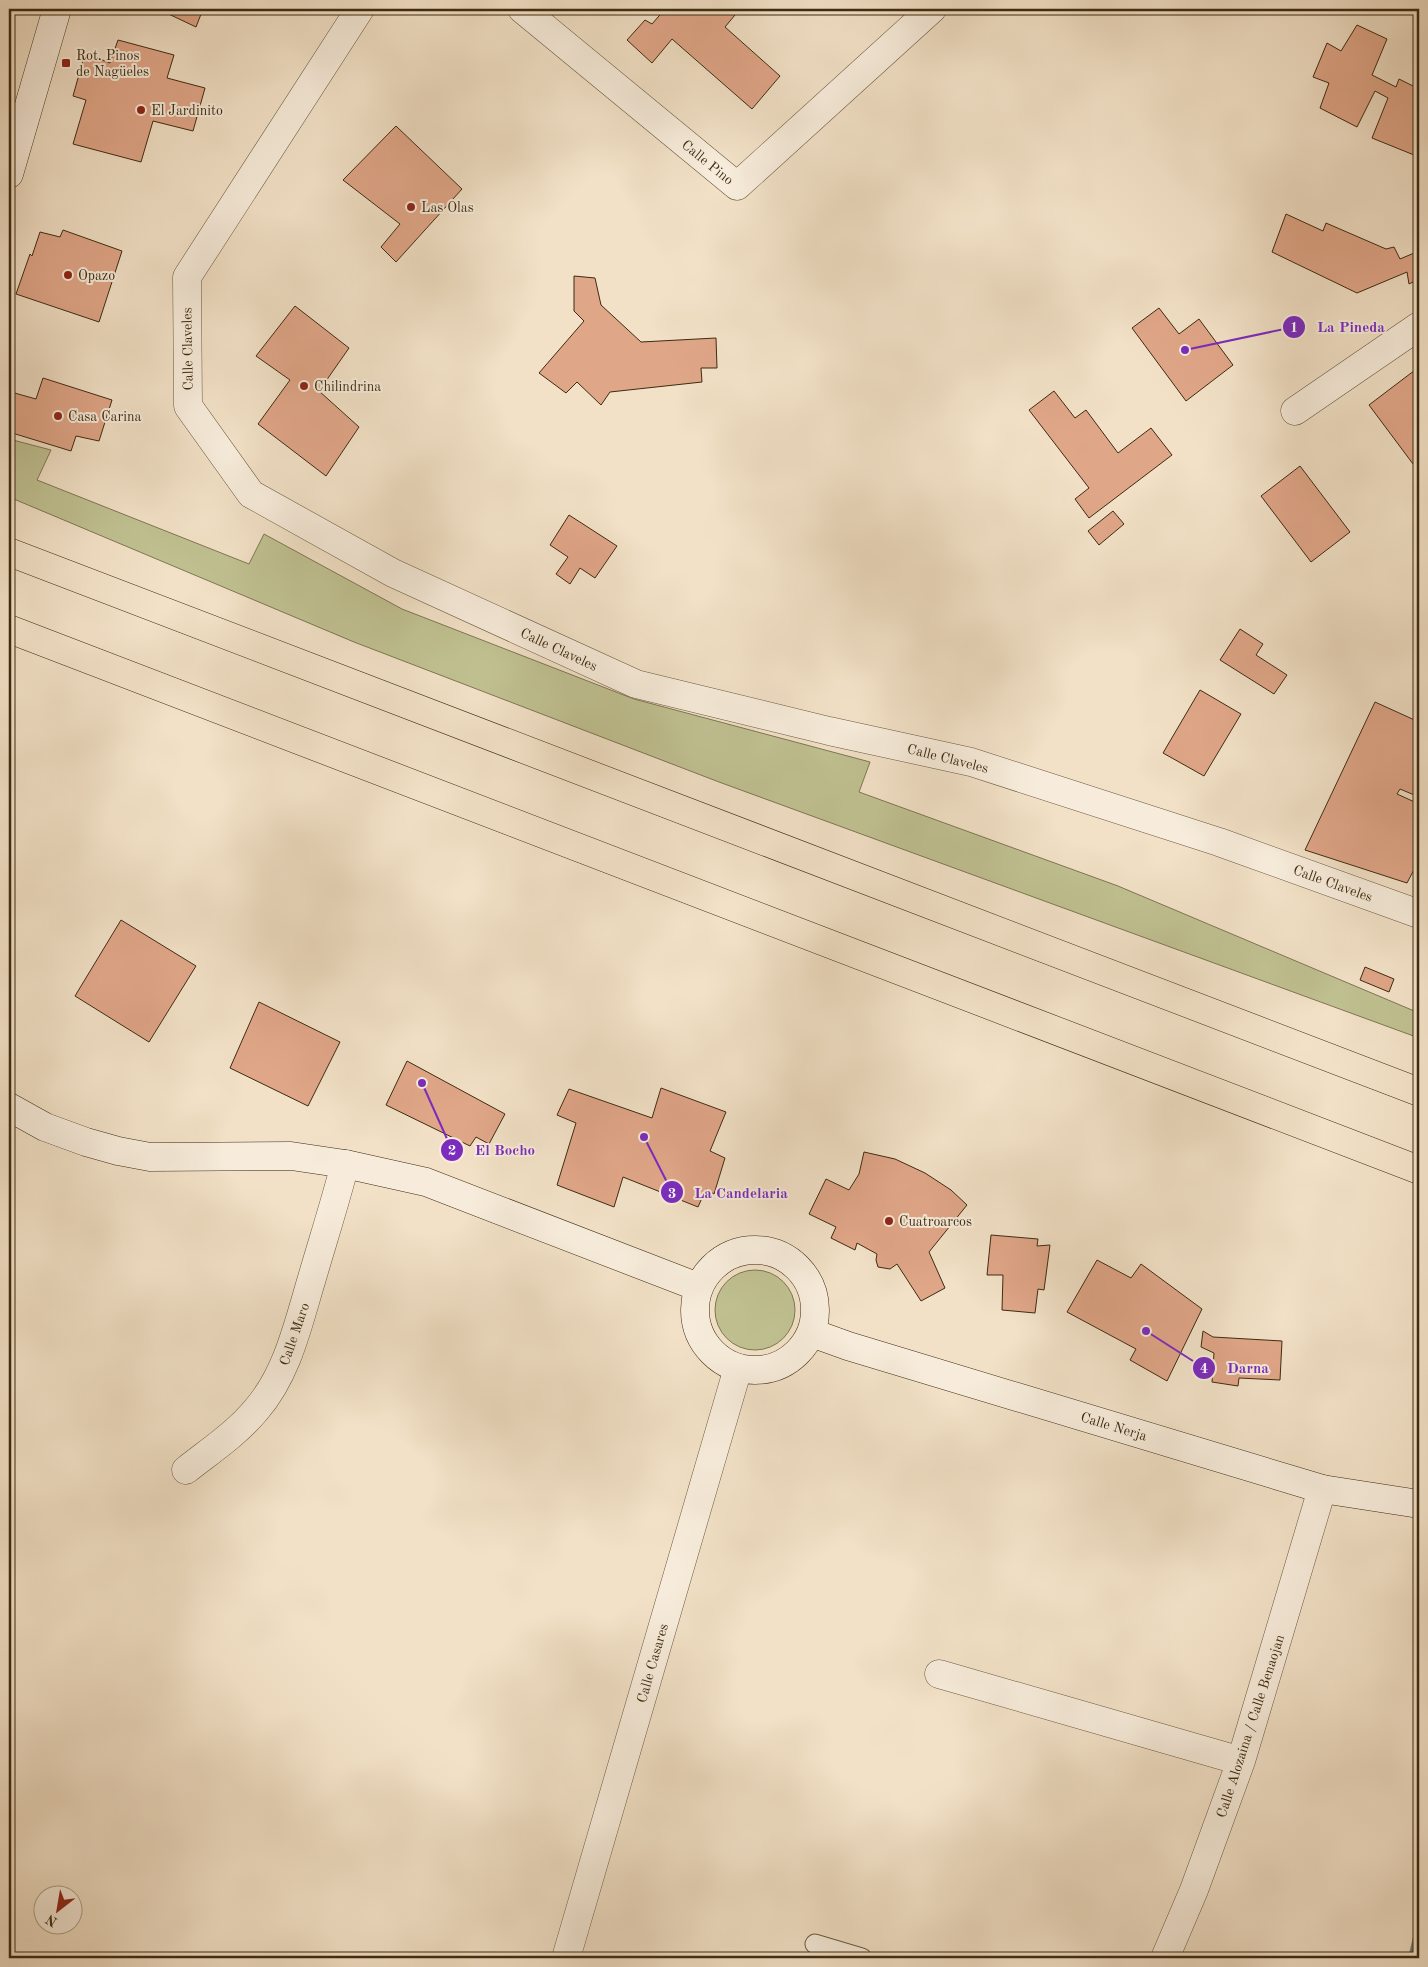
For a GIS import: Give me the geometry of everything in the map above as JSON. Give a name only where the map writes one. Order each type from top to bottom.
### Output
[{"type":"highway","points":[[9,552],[1419,1092]]},
{"type":"highway","points":[[9,629],[1419,1170]]},
{"type":"street","points":[[9,174],[57,9]]},
{"type":"street","name":"Calle Claveles","points":[[360,9],[187,277],[188,406],[251,494],[393,573],[636,684],[829,731],[971,762],[1219,842],[1419,914]]},
{"type":"street","name":"Calle Pino","points":[[522,9],[737,186],[932,9]]},
{"type":"street","points":[[9,117],[34,91]]},
{"type":"street","points":[[1295,411],[1419,326]]},
{"type":"street","points":[[9,1107],[45,1127],[118,1151],[142,1155],[291,1156],[345,1164],[426,1182],[698,1287]]},
{"type":"street","name":"Calle Maro","points":[[186,1470],[231,1435],[256,1410],[275,1382],[289,1355],[338,1194],[345,1164]]},
{"type":"street","points":[[758,1249],[777,1254],[794,1263],[806,1277],[814,1295],[816,1314],[812,1333],[803,1348],[790,1360],[773,1368],[756,1371],[738,1368],[720,1360],[706,1346],[697,1328],[694,1308],[698,1287],[707,1272],[722,1259],[739,1252],[758,1249]]},
{"type":"street","name":"Calle Nerja","points":[[812,1333],[848,1346],[1322,1489],[1419,1504]]},
{"type":"street","name":"Calle Casares","points":[[566,1958],[738,1368]]},
{"type":"street","name":"Calle Alozaina / Calle Benaojan","points":[[1164,1958],[1194,1890],[1242,1762],[1322,1489]]},
{"type":"street","points":[[939,1674],[1242,1762]]},
{"type":"lane","points":[[815,1944],[862,1958]]},
{"type":"green space","points":[[9,439],[51,450],[37,480],[249,564],[264,534],[402,609],[634,699],[870,762],[859,792],[1118,886],[1419,1013],[1419,1038],[719,782],[354,642],[9,497]]},
{"type":"green space","points":[[755,1270],[770,1273],[783,1282],[792,1295],[795,1310],[792,1325],[783,1338],[770,1347],[755,1350],[740,1347],[727,1338],[718,1325],[715,1310],[718,1295],[727,1282],[740,1273]]},
{"type":"building","points":[[158,9],[203,9],[196,27]]},
{"type":"building","points":[[665,9],[688,9],[693,12],[696,9],[740,9],[725,27],[780,76],[752,109],[672,39],[652,63],[627,40],[645,20],[652,24]]},
{"type":"building","points":[[1357,25],[1387,39],[1372,75],[1396,87],[1399,79],[1419,89],[1419,157],[1372,138],[1388,98],[1375,91],[1357,127],[1320,108],[1329,83],[1313,77],[1327,43],[1341,51]]},
{"type":"building","name":"El Jardinito","points":[[118,40],[174,55],[167,78],[205,88],[193,131],[153,121],[141,162],[73,144],[86,100],[73,96],[85,53],[110,63]]},
{"type":"building","name":"Las Olas","points":[[396,126],[462,189],[396,262],[381,247],[400,224],[343,180]]},
{"type":"building","points":[[1286,214],[1323,231],[1326,223],[1386,249],[1394,247],[1400,259],[1419,251],[1419,279],[1409,284],[1407,272],[1357,293],[1272,252]]},
{"type":"building","name":"Opazo","points":[[63,230],[122,251],[99,322],[16,294],[40,232],[60,237]]},
{"type":"building","points":[[574,276],[595,278],[601,305],[641,342],[716,338],[717,368],[701,368],[702,382],[610,392],[601,405],[577,382],[566,393],[539,373],[584,321],[574,311]]},
{"type":"building","name":"Chilindrina","points":[[295,306],[349,348],[319,391],[359,427],[326,476],[258,424],[290,380],[256,356]]},
{"type":"building","points":[[1159,308],[1179,334],[1199,319],[1233,365],[1186,401],[1132,328]]},
{"type":"building","points":[[1419,367],[1419,472],[1369,405]]},
{"type":"building","name":"Casa Carina","points":[[43,378],[112,400],[99,441],[76,436],[71,451],[9,432],[9,398],[11,392],[36,399]]},
{"type":"building","points":[[1054,391],[1075,418],[1086,410],[1118,453],[1151,428],[1172,455],[1089,518],[1075,499],[1089,488],[1029,410]]},
{"type":"building","points":[[1300,466],[1350,532],[1311,562],[1261,496]]},
{"type":"building","points":[[1113,511],[1124,524],[1099,545],[1088,531]]},
{"type":"building","points":[[569,515],[617,546],[595,578],[580,568],[570,584],[556,574],[568,557],[550,545]]},
{"type":"building","points":[[1240,629],[1263,644],[1256,655],[1287,675],[1274,694],[1220,660]]},
{"type":"building","points":[[1200,690],[1241,714],[1204,776],[1163,753]]},
{"type":"building","points":[[1375,702],[1419,722],[1419,797],[1400,789],[1397,794],[1419,804],[1419,860],[1407,883],[1305,850]]},
{"type":"building","points":[[121,920],[196,966],[149,1042],[75,996]]},
{"type":"building","points":[[1365,967],[1394,979],[1389,992],[1360,980]]},
{"type":"building","points":[[259,1002],[340,1042],[308,1106],[230,1068]]},
{"type":"building","points":[[407,1061],[505,1114],[489,1144],[476,1137],[470,1146],[386,1105]]},
{"type":"building","points":[[661,1088],[726,1112],[710,1151],[725,1158],[714,1194],[706,1189],[698,1207],[623,1177],[614,1207],[557,1185],[576,1123],[557,1115],[569,1089],[652,1118]]},
{"type":"building","name":"Cuatroarcos","points":[[864,1152],[895,1159],[925,1173],[951,1190],[967,1205],[929,1252],[945,1288],[921,1301],[897,1264],[890,1269],[878,1267],[877,1254],[857,1243],[855,1250],[831,1238],[836,1227],[809,1214],[826,1179],[849,1190],[859,1174]]},
{"type":"building","points":[[991,1235],[1038,1239],[1037,1246],[1050,1245],[1044,1290],[1038,1289],[1035,1313],[1002,1310],[1003,1275],[987,1275]]},
{"type":"building","points":[[1097,1260],[1131,1278],[1141,1264],[1202,1309],[1167,1381],[1130,1360],[1136,1349],[1067,1312]]},
{"type":"building","points":[[1203,1331],[1213,1337],[1282,1341],[1280,1380],[1239,1378],[1238,1386],[1212,1382],[1214,1353],[1201,1347]]},
{"type":"waterway","points":[[1413,1958],[1419,1934]]},
{"type":"place","name":"Rot. Pinos de Nagüeles","points":[[66,63]]},
{"type":"place","name":"El Jardinito","points":[[141,110]]},
{"type":"place","name":"Las Olas","points":[[411,207]]},
{"type":"place","name":"Opazo","points":[[68,275]]},
{"type":"place","name":"La Pineda","points":[[1185,350]]},
{"type":"place","name":"Chilindrina","points":[[304,386]]},
{"type":"place","name":"Casa Carina","points":[[58,416]]},
{"type":"place","name":"El Bocho","points":[[422,1083]]},
{"type":"place","name":"La Candelaria","points":[[644,1137]]},
{"type":"place","name":"Cuatroarcos","points":[[889,1221]]},
{"type":"place","name":"Darna","points":[[1146,1331]]}]
